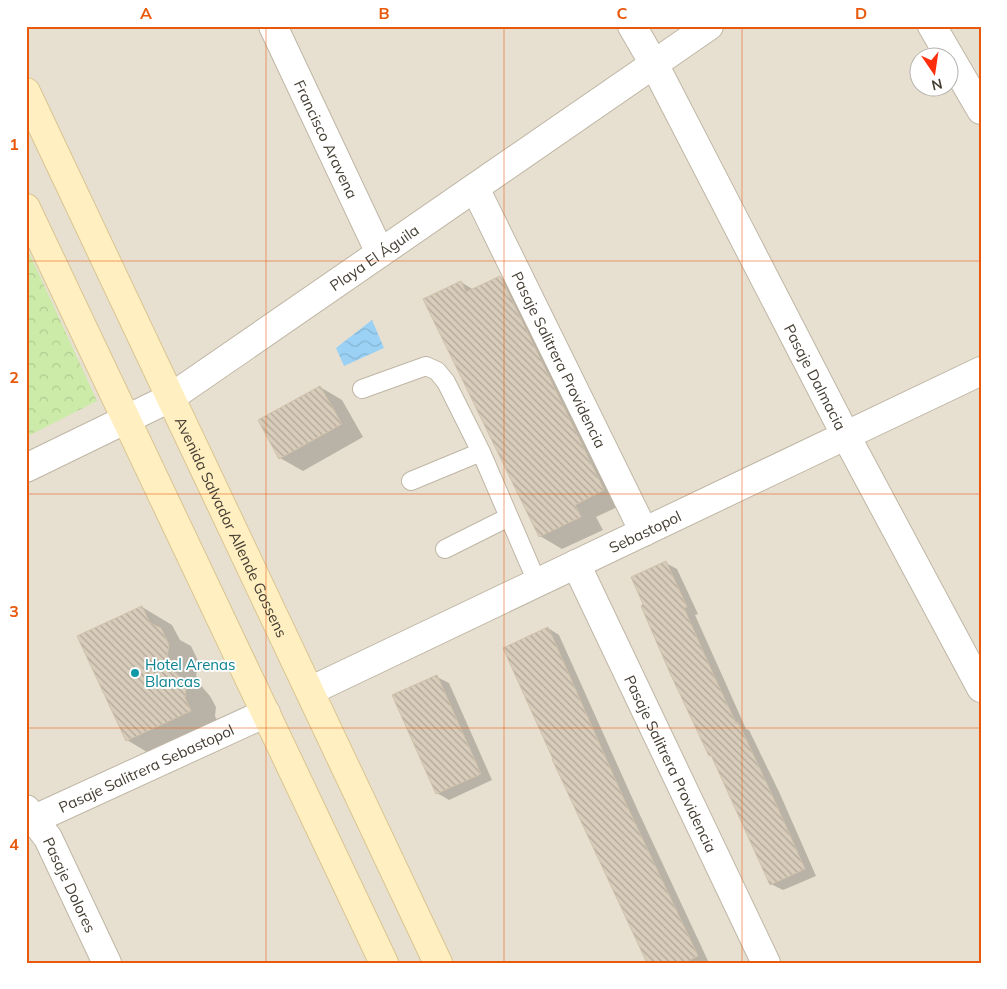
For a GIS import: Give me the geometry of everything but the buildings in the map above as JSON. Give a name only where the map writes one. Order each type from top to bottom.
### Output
[{"type":"main road","name":"Avenida Salvador Allende Gossens","points":[[26,92],[438,963]]},
{"type":"main road","points":[[26,208],[384,963]]},
{"type":"street","name":"Francisco Aravena","points":[[273,26],[380,253]]},
{"type":"street","name":"Pasaje Dalmacia","points":[[632,26],[654,64],[846,436],[981,688]]},
{"type":"street","name":"Playa El Águila","points":[[26,468],[170,398],[709,26]]},
{"type":"street","points":[[932,26],[981,110]]},
{"type":"street","name":"Pasaje Salitrera Providencia","points":[[475,188],[644,532]]},
{"type":"street","name":"Sebastopol","points":[[310,692],[981,371]]},
{"type":"street","name":"Pasaje Salitrera Providencia","points":[[576,564],[766,963]]},
{"type":"street","name":"Pasaje Salitrera Sebastopol","points":[[29,817],[266,713]]},
{"type":"street","name":"Pasaje Dolores","points":[[29,817],[48,838],[107,963]]},
{"type":"lane","points":[[362,389],[426,366],[437,371],[446,382],[481,452],[537,582]]},
{"type":"lane","points":[[411,481],[481,452]]},
{"type":"lane","points":[[445,549],[509,517]]},
{"type":"shaded area","points":[[26,26],[981,26],[981,963],[26,963]]},
{"type":"green space","points":[[26,246],[97,401],[26,437]]},
{"type":"water","points":[[372,320],[384,348],[344,366],[336,348]]},
{"type":"place","name":"Hotel Arenas Blancas","points":[[135,673]]}]
